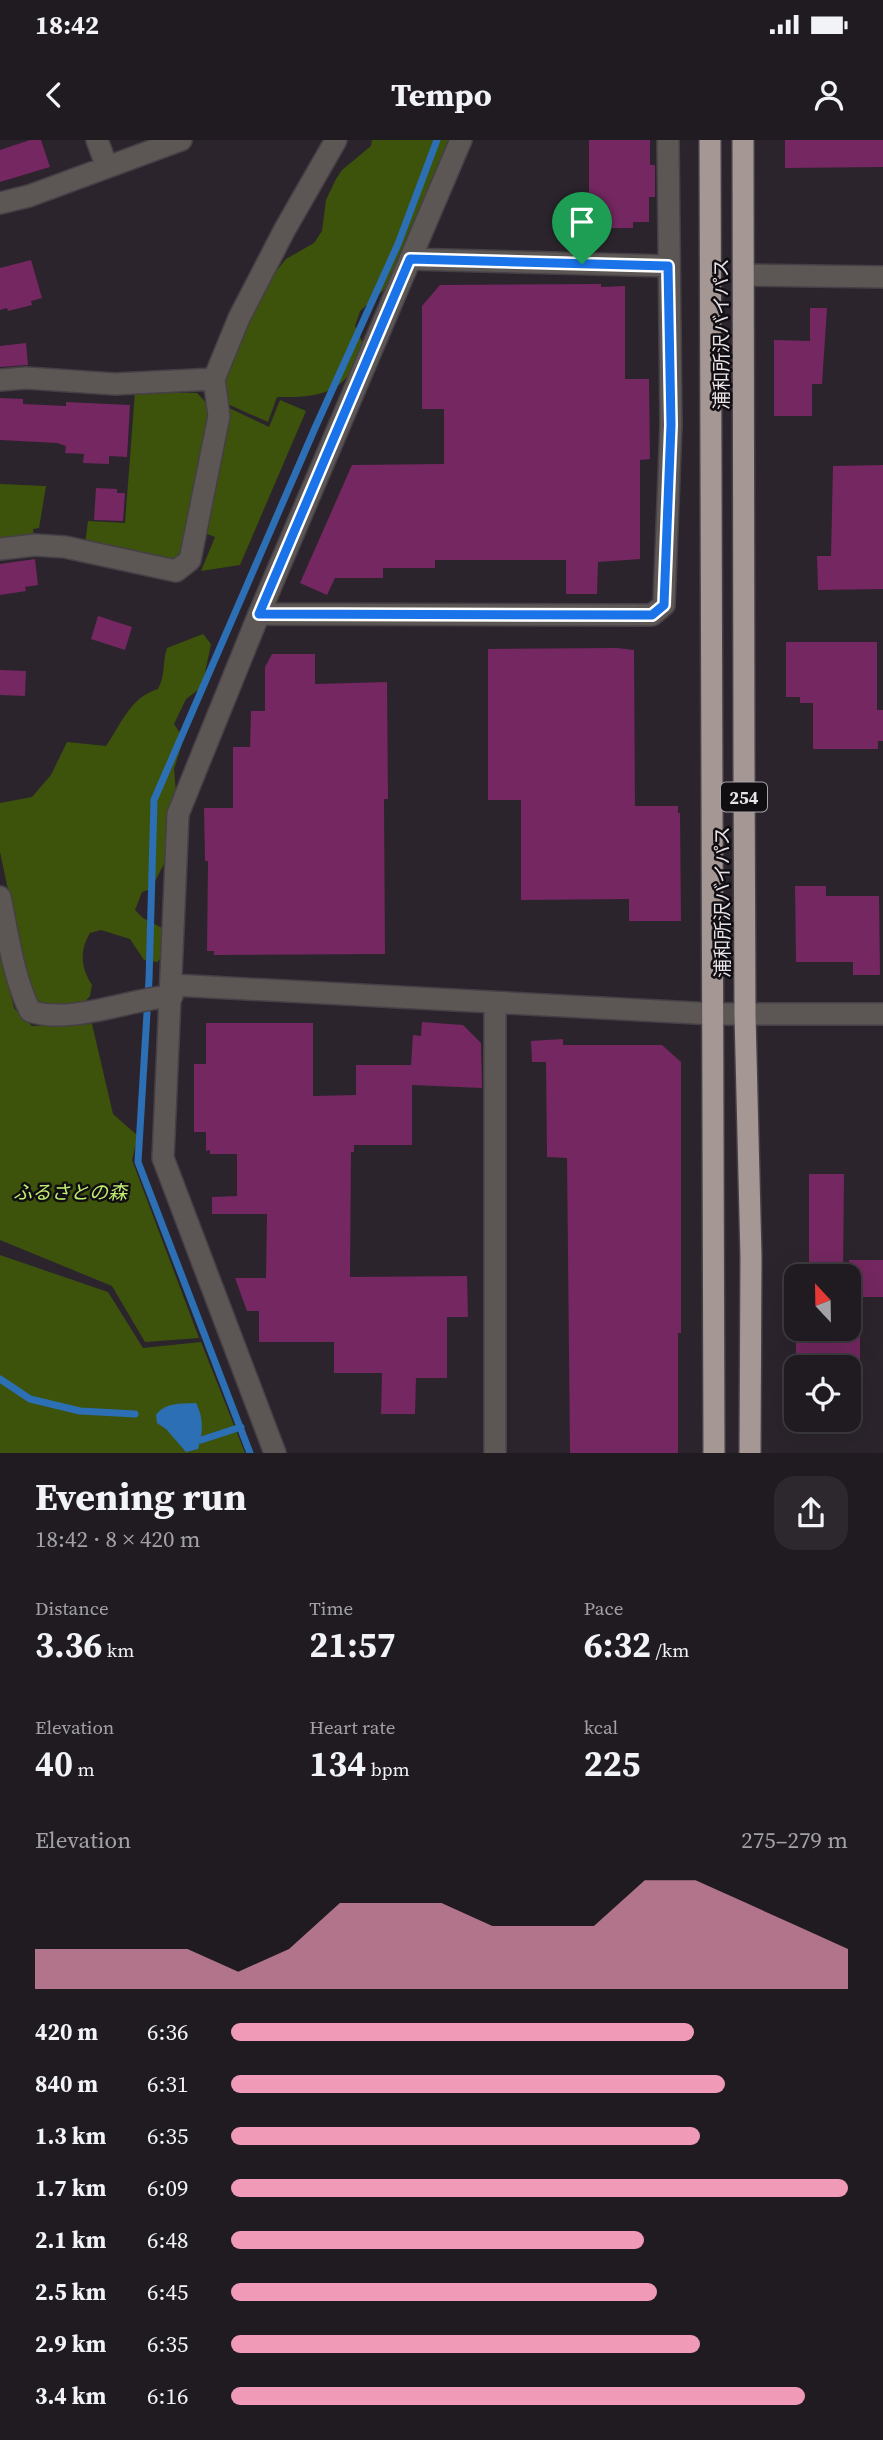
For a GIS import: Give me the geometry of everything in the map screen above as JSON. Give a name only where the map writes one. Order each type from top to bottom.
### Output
[{"type":"highway","name":"浦和所沢バイパス","points":[[710,140],[714,1453]]},
{"type":"highway","name":"浦和所沢バイパス","points":[[744,140],[745,1015],[751,1257],[750,1453]]},
{"type":"street","points":[[97,140],[107,167]]},
{"type":"street","points":[[0,203],[29,196],[181,140]]},
{"type":"street","points":[[0,550],[35,545],[65,547],[176,571],[190,560],[219,416],[214,379],[239,318],[285,229],[336,140]]},
{"type":"street","points":[[275,1453],[163,1158],[161,994],[178,814],[259,614],[460,140]]},
{"type":"street","points":[[259,614],[652,615],[664,605],[671,425],[668,140]]},
{"type":"street","points":[[410,259],[668,266]]},
{"type":"street","points":[[744,275],[883,277]]},
{"type":"street","points":[[0,380],[26,378],[115,384],[214,379]]},
{"type":"street","points":[[0,897],[23,998],[30,1012],[45,1016],[67,1014],[161,994],[495,1003],[745,1015],[883,1014]]},
{"type":"street","points":[[495,1003],[495,1453]]},
{"type":"green space","points":[[372,140],[449,140],[385,289],[360,311],[355,326],[363,344],[351,373],[332,389],[321,393],[277,397],[268,422],[205,394],[198,386],[201,371],[237,345],[273,275],[286,259],[314,243],[322,231],[326,200],[336,179],[342,170],[371,146]]},
{"type":"green space","points":[[135,392],[197,393],[211,408],[183,557],[176,563],[85,545],[88,521],[125,523]]},
{"type":"green space","points":[[280,400],[306,411],[240,565],[201,571],[215,537],[207,534],[227,407],[269,427]]},
{"type":"green space","points":[[0,484],[46,486],[39,528],[33,529],[34,537],[0,542]]},
{"type":"green space","points":[[203,634],[211,644],[202,687],[186,699],[174,724],[182,736],[182,744],[174,769],[176,792],[167,813],[166,860],[151,889],[142,892],[135,910],[143,918],[164,929],[162,957],[157,962],[144,960],[130,939],[101,930],[90,933],[84,946],[83,959],[92,985],[90,996],[81,1006],[44,1009],[31,997],[0,852],[0,803],[32,797],[51,775],[67,742],[106,746],[133,705],[140,698],[158,689],[167,648]]},
{"type":"green space","name":"ふるさとの森","points":[[0,948],[14,1008],[32,1026],[92,1024],[113,1114],[138,1136],[132,1160],[199,1338],[145,1342],[112,1286],[0,1240]]},
{"type":"green space","points":[[0,1255],[108,1292],[143,1348],[201,1342],[245,1453],[0,1453]]},
{"type":"water","points":[[196,1403],[202,1426],[201,1437],[198,1449],[186,1452],[166,1429],[157,1423],[156,1415],[169,1406]]},
{"type":"building","points":[[30,140],[41,140],[50,167],[0,182],[0,150]]},
{"type":"building","points":[[589,140],[650,140],[650,165],[655,165],[655,197],[649,197],[649,222],[633,222],[633,228],[606,228],[606,222],[589,222]]},
{"type":"building","points":[[785,140],[883,140],[883,167],[785,168]]},
{"type":"building","points":[[31,260],[42,298],[31,301],[32,305],[8,311],[7,308],[0,310],[0,268]]},
{"type":"building","points":[[601,284],[601,287],[625,286],[625,379],[649,379],[650,459],[640,460],[640,559],[598,562],[597,594],[566,594],[566,560],[435,560],[435,568],[383,568],[383,578],[335,578],[327,595],[300,583],[352,465],[444,464],[444,409],[422,409],[422,306],[440,285]]},
{"type":"building","points":[[810,308],[827,308],[822,384],[812,384],[812,416],[774,416],[774,340],[810,341]]},
{"type":"building","points":[[26,343],[28,365],[0,367],[0,346]]},
{"type":"building","points":[[0,398],[23,399],[23,404],[66,406],[66,402],[130,405],[127,457],[109,456],[109,464],[83,463],[84,454],[65,453],[66,446],[57,443],[0,440]]},
{"type":"building","points":[[883,465],[883,589],[818,590],[817,556],[831,556],[833,466]]},
{"type":"building","points":[[96,488],[117,489],[117,493],[125,493],[123,521],[94,520]]},
{"type":"building","points":[[35,559],[38,585],[25,587],[26,591],[0,595],[0,564]]},
{"type":"building","points":[[98,616],[132,627],[125,650],[91,639]]},
{"type":"building","points":[[786,642],[877,642],[877,710],[883,710],[883,741],[878,741],[878,749],[813,749],[813,703],[800,703],[800,697],[786,697]]},
{"type":"building","points":[[488,649],[634,650],[635,806],[678,806],[680,813],[681,921],[629,921],[629,899],[521,900],[521,800],[488,800]]},
{"type":"building","points":[[272,654],[315,654],[315,684],[387,682],[388,799],[384,799],[385,954],[214,955],[214,951],[207,951],[208,861],[205,861],[204,808],[233,808],[233,747],[250,747],[251,711],[265,711],[265,667]]},
{"type":"building","points":[[0,670],[26,671],[25,696],[0,695]]},
{"type":"building","points":[[795,886],[826,886],[826,896],[879,896],[880,975],[853,975],[853,962],[796,962]]},
{"type":"building","points":[[422,1022],[463,1025],[481,1043],[482,1088],[412,1085],[412,1145],[354,1145],[354,1152],[351,1152],[350,1277],[467,1276],[468,1317],[447,1317],[447,1378],[416,1378],[415,1414],[381,1414],[382,1373],[334,1373],[334,1342],[259,1342],[259,1311],[247,1311],[235,1278],[266,1278],[267,1214],[212,1214],[212,1197],[237,1196],[237,1154],[210,1154],[210,1150],[206,1151],[206,1132],[194,1132],[194,1064],[206,1064],[206,1023],[313,1023],[313,1096],[356,1095],[356,1065],[411,1065],[413,1035],[421,1036]]},
{"type":"building","points":[[563,1039],[563,1045],[662,1045],[681,1062],[678,1453],[570,1453],[567,1158],[547,1157],[546,1062],[532,1062],[531,1041]]},
{"type":"building","points":[[809,1174],[844,1174],[843,1264],[809,1264]]},
{"type":"building","points":[[849,1260],[883,1260],[883,1297],[861,1297],[861,1264],[849,1264]]},
{"type":"building","points":[[796,1341],[860,1341],[860,1355],[796,1355]]},
{"type":"waterway","points":[[250,1453],[138,1162],[149,980],[154,800],[398,244],[437,140]]},
{"type":"waterway","points":[[0,1379],[30,1399],[80,1411],[135,1414]]},
{"type":"waterway","points":[[201,1440],[241,1427]]},
{"type":"route","points":[[410,259],[582,264],[668,266],[671,425],[664,605],[652,615],[259,614],[410,259]]}]
